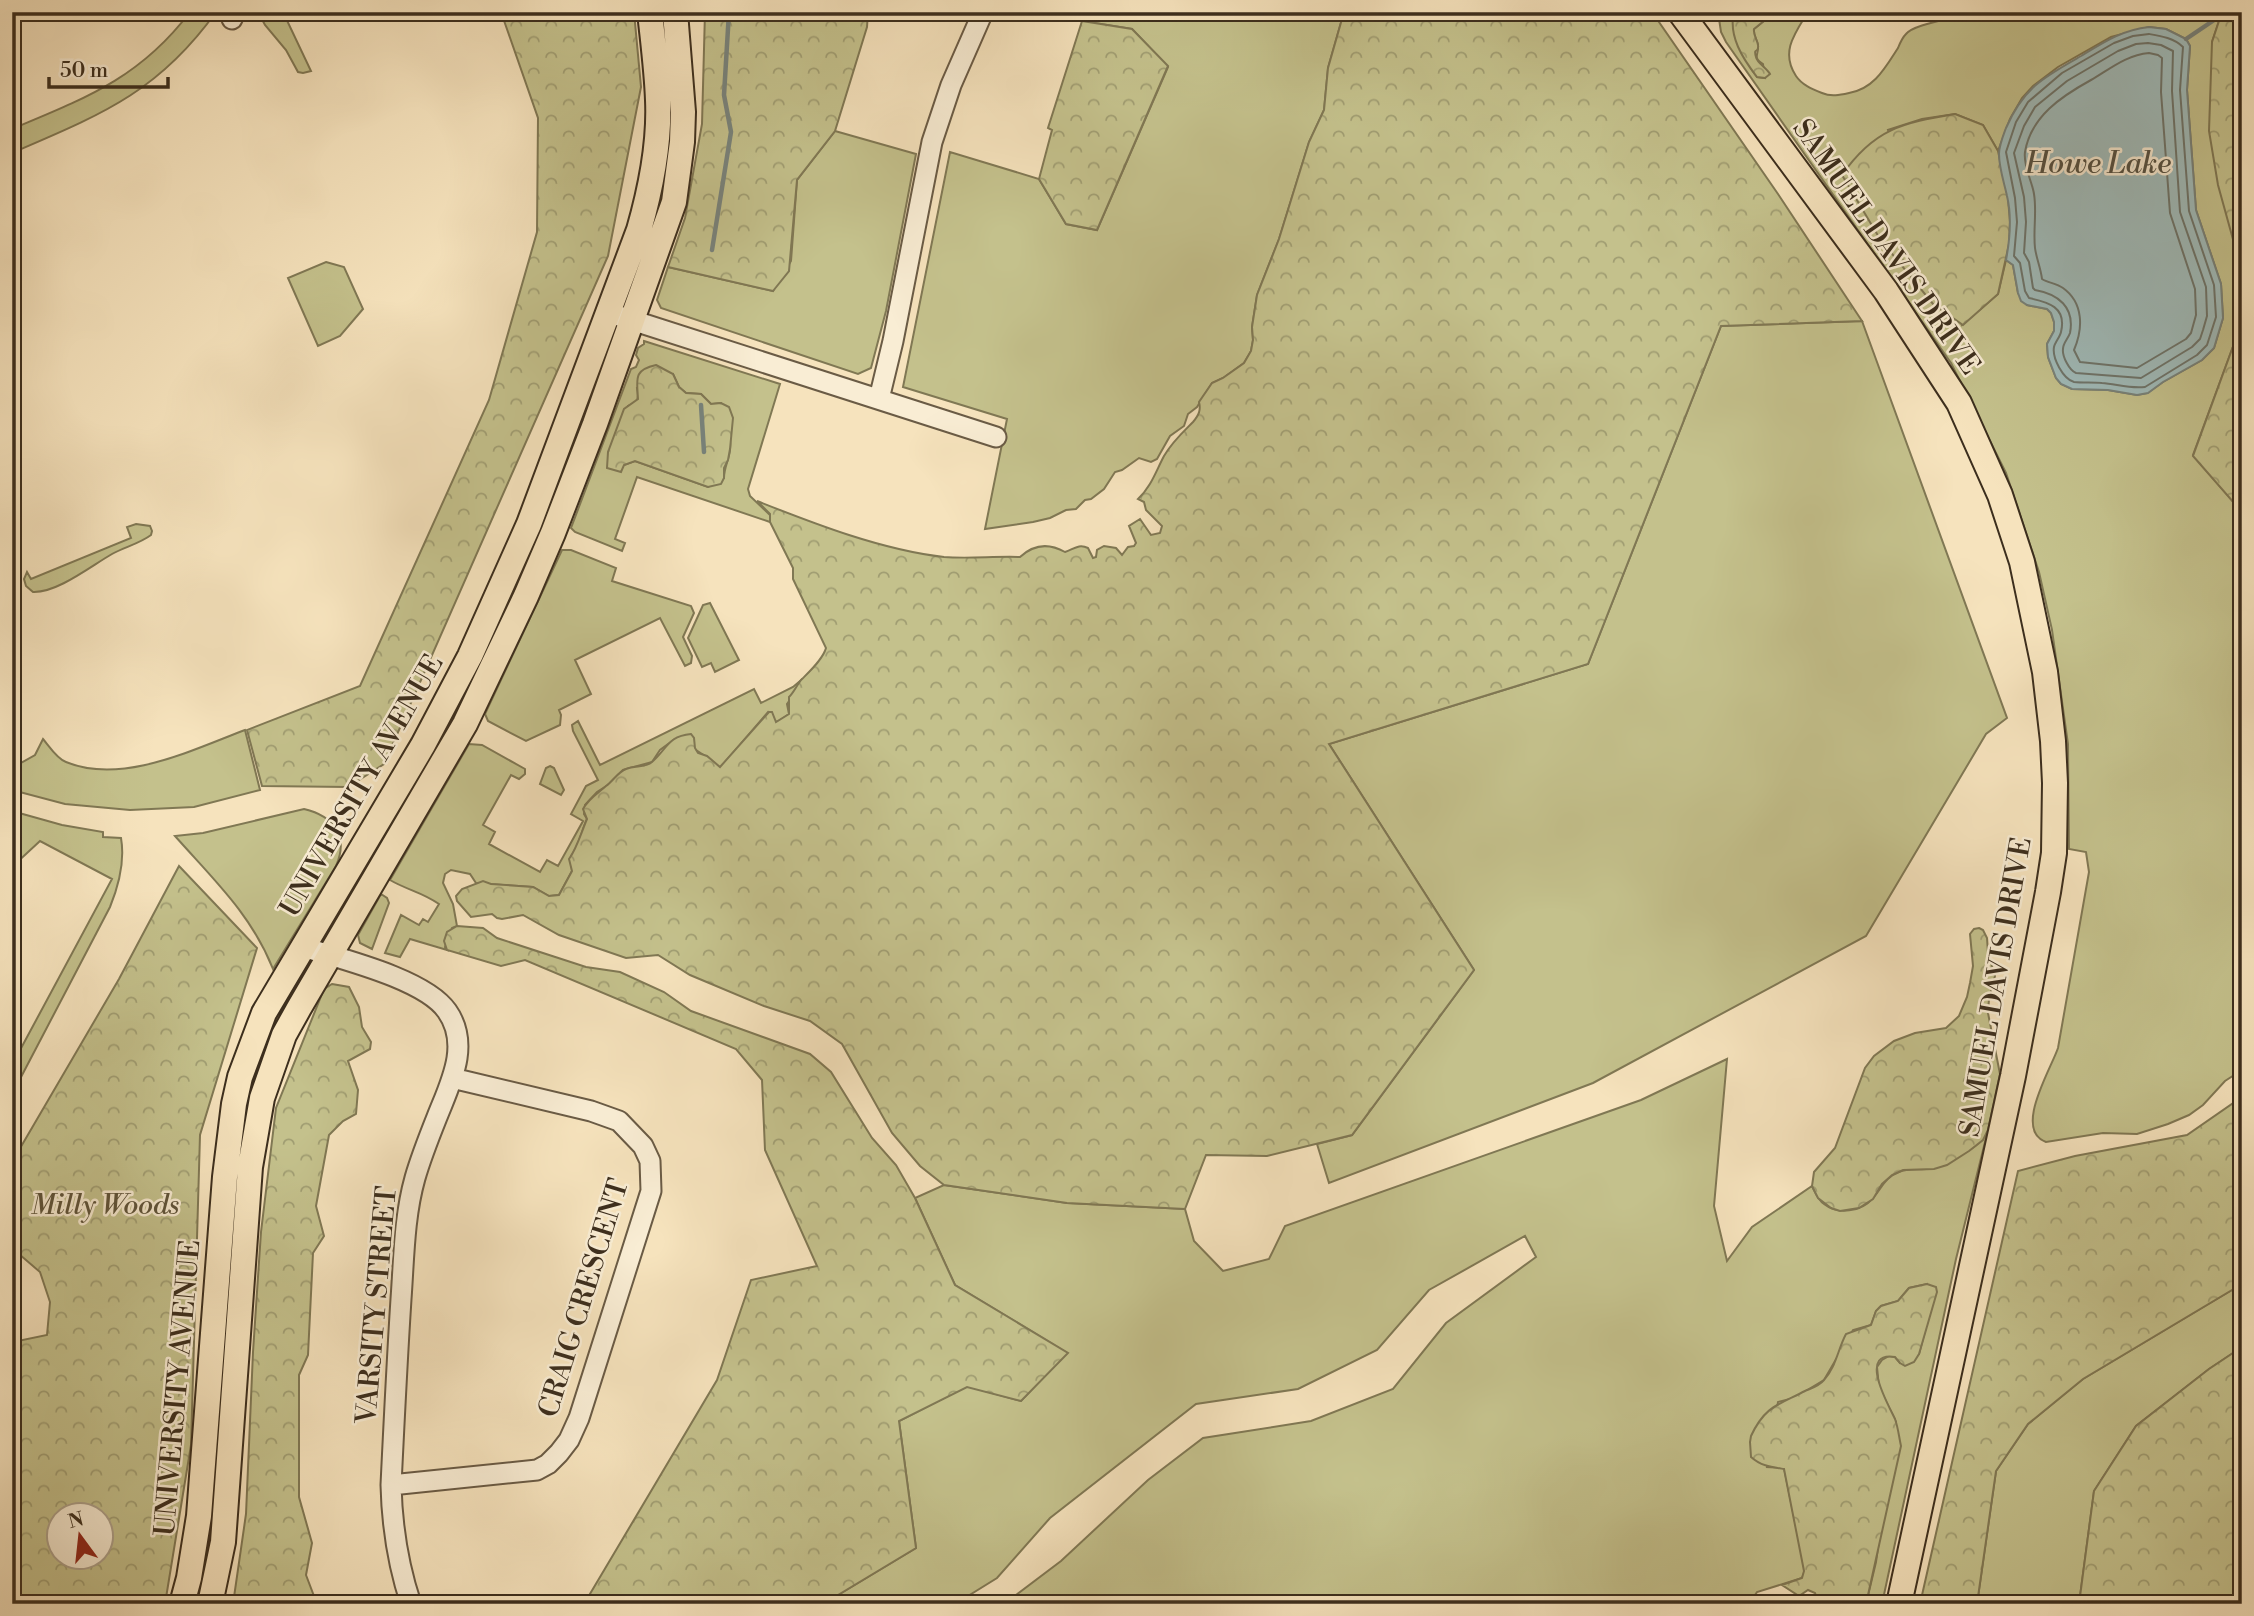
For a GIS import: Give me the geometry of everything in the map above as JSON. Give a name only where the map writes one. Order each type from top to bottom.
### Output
[{"type":"main road","name":"UNIVERSITY AVENUE","points":[[182,1604],[199,1516],[225,1177],[240,1077],[264,1013],[422,745],[470,656],[529,524],[639,230],[648,197],[658,100],[650,12]]},
{"type":"main road","name":"UNIVERSITY AVENUE","points":[[210,1604],[223,1542],[250,1167],[262,1098],[284,1035],[465,724],[503,647],[553,533],[674,202],[683,112],[675,12]]},
{"type":"main road","name":"SAMUEL DAVIS DRIVE","points":[[1680,12],[1886,291],[1959,403],[2000,495],[2022,562],[2045,672],[2055,783],[2054,853],[2048,892],[2013,1076],[1899,1604]]},
{"type":"street","points":[[879,399],[932,142],[951,85],[983,12]]},
{"type":"street","points":[[608,312],[996,437]]},
{"type":"street","name":"VARSITY STREET","points":[[303,947],[410,983],[432,996],[446,1009],[454,1024],[457,1040],[457,1058],[452,1078],[416,1176],[406,1224],[391,1485],[392,1520],[400,1566],[411,1604]]},
{"type":"street","name":"CRAIG CRESCENT","points":[[391,1485],[537,1471],[559,1454],[569,1440],[588,1393],[651,1191],[650,1161],[643,1146],[620,1121],[591,1111],[452,1078]]},
{"type":"green space","points":[[190,12],[216,12],[172,63],[149,82],[100,113],[12,153],[12,129],[110,84],[152,54]]},
{"type":"green space","points":[[258,12],[283,12],[311,71],[298,72],[286,50]]},
{"type":"green space","points":[[501,12],[634,12],[641,87],[608,256],[384,764],[348,787],[262,786],[247,730],[360,686],[489,400],[537,232],[538,118]]},
{"type":"green space","points":[[705,12],[868,12],[867,27],[835,131],[797,180],[789,271],[773,291],[668,267],[685,218],[702,124]]},
{"type":"green space","points":[[1052,12],[1344,12],[1328,68],[1324,110],[1309,142],[1279,239],[1257,295],[1251,351],[1244,363],[1212,383],[1197,407],[1188,414],[1184,426],[1170,436],[1157,459],[1151,462],[1139,458],[1115,472],[1104,489],[1076,509],[1033,522],[985,529],[1007,419],[903,387],[950,152],[1039,179],[1066,224],[1097,230],[1168,67],[1132,29],[1082,21]]},
{"type":"green space","points":[[1344,12],[1652,12],[1862,321],[1721,326],[1588,664],[1329,744],[1474,970],[1352,1135],[1267,1156],[1206,1155],[1185,1209],[1067,1203],[944,1185],[920,1166],[892,1133],[842,1044],[810,1021],[764,1006],[690,975],[658,955],[626,958],[559,935],[523,915],[502,919],[492,914],[471,917],[456,896],[462,889],[483,881],[533,887],[549,896],[559,895],[572,871],[569,859],[587,819],[583,809],[623,770],[649,764],[677,737],[691,734],[698,753],[707,756],[720,767],[769,712],[772,712],[776,722],[789,714],[789,697],[819,661],[826,648],[793,579],[793,568],[770,522],[770,514],[757,501],[873,542],[944,557],[1020,557],[1031,549],[1042,546],[1065,552],[1084,547],[1088,548],[1093,558],[1096,557],[1097,550],[1104,546],[1116,548],[1122,555],[1128,547],[1136,543],[1129,526],[1140,519],[1151,535],[1160,533],[1162,526],[1146,510],[1144,502],[1138,499],[1150,484],[1170,446],[1197,417],[1199,402],[1212,383],[1244,363],[1251,351],[1257,295],[1279,239],[1309,142],[1324,110],[1328,68]]},
{"type":"green space","points":[[1718,12],[1734,12],[1733,17],[1752,70],[1757,77],[1765,78],[1763,64],[1757,58],[1758,45],[1754,29],[1775,12],[1808,12],[1791,43],[1791,67],[1798,79],[1808,86],[1825,94],[1836,95],[1858,91],[1872,82],[1911,30],[1972,12],[2222,12],[2212,42],[2232,231],[2242,272],[2242,322],[2193,455],[2242,512],[2242,1070],[2225,1081],[2203,1105],[2189,1115],[2168,1124],[2137,1134],[2103,1133],[2046,1142],[2037,1135],[2033,1125],[2033,1113],[2058,1048],[2089,872],[2086,852],[2069,849],[2068,744],[2052,630],[2039,572],[2006,473],[1951,363],[1721,32]],"holes":[[[2149,27],[2166,29],[2186,39],[2190,46],[2187,90],[2196,210],[2221,284],[2223,318],[2214,348],[2202,360],[2147,393],[2137,395],[2108,390],[2072,389],[2061,384],[2056,378],[2048,357],[2047,344],[2054,331],[2051,313],[2047,309],[2027,305],[2018,293],[2013,265],[2006,260],[1998,294],[1962,325],[1888,130],[1922,119],[1955,114],[1983,125],[1998,151],[2010,119],[2022,98],[2058,67],[2111,37]]]},
{"type":"green space","points":[[1734,12],[1775,12],[1754,29],[1758,45],[1755,52],[1757,59],[1770,74],[1765,78],[1757,77],[1738,47],[1733,30]]},
{"type":"green space","points":[[2222,12],[2242,12],[2242,272],[2218,185],[2209,131],[2212,42]]},
{"type":"green space","points":[[1082,21],[1132,29],[1168,66],[1097,230],[1066,224],[1039,179],[1052,130],[1048,128]]},
{"type":"green space","points":[[1955,114],[1983,125],[1998,151],[2010,222],[2009,244],[1998,294],[1963,325],[1933,304],[1880,239],[1842,175],[1866,147],[1878,138],[1904,125]]},
{"type":"green space","points":[[835,131],[916,154],[886,311],[871,368],[858,374],[661,308],[657,300],[668,267],[773,291],[791,261],[797,180]]},
{"type":"green space","points":[[326,262],[344,267],[363,309],[340,336],[318,346],[288,278]]},
{"type":"green space","points":[[1862,321],[2007,718],[1986,734],[1866,936],[1593,1083],[1329,1183],[1317,1144],[1352,1135],[1474,970],[1329,744],[1588,664],[1721,326]]},
{"type":"green space","points":[[2242,322],[2242,512],[2193,456]]},
{"type":"green space","points":[[644,341],[780,384],[748,489],[750,496],[770,515],[770,522],[637,477],[615,539],[625,543],[622,551],[571,528],[631,369],[636,367],[639,360],[636,355],[638,348]],"holes":[[[673,374],[679,387],[686,393],[701,394],[711,404],[721,403],[726,420],[730,444],[724,478],[708,487],[635,461],[624,465],[628,406],[637,400],[637,388]]]},
{"type":"green space","points":[[656,365],[673,374],[679,387],[686,393],[701,394],[711,404],[721,403],[729,407],[733,418],[730,449],[721,484],[708,487],[635,461],[624,465],[621,472],[607,468],[608,452],[624,409],[638,399],[638,376],[643,370]]},
{"type":"green space","points":[[136,524],[150,526],[151,535],[53,588],[33,592],[26,586],[24,579],[27,572],[31,579],[131,538],[127,527]]},
{"type":"green space","points":[[562,550],[571,550],[616,568],[612,581],[691,606],[694,613],[683,637],[692,656],[691,663],[685,666],[660,618],[575,660],[591,694],[559,710],[560,725],[526,741],[488,721],[485,714]]},
{"type":"green space","points":[[710,603],[739,660],[715,672],[711,663],[702,667],[688,638],[703,605]]},
{"type":"green space","points":[[800,681],[787,704],[789,714],[776,723],[768,712],[720,768],[675,739],[660,750],[652,762],[623,770],[597,792],[585,805],[584,814],[587,819],[571,856],[572,871],[559,895],[549,896],[533,887],[476,883],[470,874],[451,870],[445,874],[443,883],[453,904],[457,926],[452,928],[445,947],[447,950],[410,939],[400,957],[385,953],[401,915],[419,925],[423,919],[428,922],[439,904],[390,880],[469,744],[482,745],[525,769],[525,774],[519,779],[511,775],[483,825],[495,832],[489,844],[540,872],[547,860],[558,866],[583,821],[571,814],[586,786],[598,780],[572,725],[578,721],[600,765],[754,689],[761,703]]},
{"type":"green space","points":[[245,730],[260,790],[194,807],[130,810],[65,804],[12,790],[12,768],[35,755],[43,739],[56,755],[66,762],[110,770],[157,762]]},
{"type":"green space","points":[[546,768],[554,768],[564,790],[561,795],[540,784]]},
{"type":"green space","points":[[304,809],[331,822],[339,837],[340,856],[273,969],[243,914],[175,836],[203,833]]},
{"type":"green space","points":[[12,811],[62,825],[103,832],[103,837],[121,838],[122,855],[118,882],[110,907],[20,1079],[13,1084],[12,1065],[112,879],[40,841],[12,867]]},
{"type":"green space","name":"Milly Woods","points":[[179,866],[257,948],[200,1135],[191,1445],[165,1604],[12,1604],[12,1337],[18,1341],[47,1335],[50,1302],[40,1272],[12,1248],[12,1162],[119,979]]},
{"type":"green space","points":[[381,894],[389,903],[372,949],[360,943],[358,935]]},
{"type":"green space","points":[[457,926],[483,928],[497,938],[586,967],[620,972],[664,992],[691,1011],[810,1054],[831,1072],[872,1138],[896,1165],[915,1198],[955,1285],[1068,1353],[1021,1401],[967,1387],[899,1421],[916,1548],[823,1604],[584,1604],[717,1380],[751,1280],[817,1266],[765,1150],[762,1080],[736,1049],[525,960],[501,966],[447,950],[444,941],[447,932]]},
{"type":"green space","points":[[1979,928],[1987,938],[1988,953],[1995,976],[1988,1013],[2000,1074],[1988,1130],[1983,1140],[1947,1165],[1934,1169],[1903,1170],[1892,1175],[1882,1184],[1873,1199],[1859,1208],[1840,1211],[1831,1208],[1818,1198],[1812,1186],[1814,1172],[1835,1148],[1865,1068],[1874,1056],[1894,1041],[1915,1033],[1946,1028],[1959,1016],[1967,997],[1973,966],[1970,934]]},
{"type":"green space","points":[[332,984],[349,987],[359,1007],[362,1027],[371,1042],[370,1049],[348,1061],[358,1090],[356,1114],[343,1121],[329,1135],[316,1206],[324,1236],[313,1253],[308,1355],[299,1375],[299,1497],[312,1543],[306,1575],[317,1604],[233,1604],[246,1514],[261,1232],[276,1108],[324,989]]},
{"type":"green space","points":[[1727,1059],[1714,1206],[1727,1261],[1752,1227],[1812,1186],[1824,1204],[1842,1211],[1856,1209],[1868,1203],[1894,1174],[1906,1170],[1928,1169],[1962,1154],[1974,1147],[1988,1130],[1956,1259],[1882,1604],[1866,1604],[1876,1562],[1896,1422],[1879,1387],[1877,1367],[1889,1356],[1895,1357],[1900,1363],[1919,1354],[1931,1308],[1927,1284],[1909,1288],[1898,1301],[1881,1306],[1871,1325],[1853,1330],[1824,1380],[1794,1398],[1778,1402],[1767,1467],[1784,1468],[1805,1571],[1802,1578],[1757,1592],[1749,1604],[1224,1604],[1223,1600],[1167,1597],[1139,1598],[1112,1604],[1004,1604],[1061,1561],[1148,1480],[1203,1438],[1311,1421],[1393,1389],[1446,1323],[1536,1257],[1525,1236],[1429,1290],[1377,1350],[1298,1389],[1196,1404],[1050,1518],[997,1578],[955,1604],[823,1604],[916,1548],[899,1421],[967,1386],[1021,1401],[1067,1353],[955,1285],[915,1198],[944,1185],[1067,1203],[1185,1209],[1194,1241],[1223,1271],[1269,1259],[1285,1226],[1641,1100]]},
{"type":"green space","points":[[2242,1097],[2242,1284],[2083,1379],[2028,1424],[1996,1471],[1977,1604],[1920,1604],[2018,1171],[2075,1156],[2187,1135]]},
{"type":"green space","points":[[1927,1284],[1936,1287],[1937,1292],[1919,1354],[1914,1362],[1905,1366],[1895,1357],[1884,1357],[1878,1362],[1878,1381],[1895,1419],[1901,1446],[1866,1604],[1819,1604],[1815,1593],[1808,1590],[1799,1596],[1782,1585],[1802,1578],[1804,1571],[1784,1469],[1770,1467],[1751,1457],[1751,1436],[1767,1412],[1824,1380],[1834,1364],[1846,1334],[1871,1325],[1881,1306],[1898,1301],[1909,1288]]},
{"type":"green space","points":[[2242,1284],[2242,1347],[2136,1426],[2094,1491],[2079,1604],[1977,1604],[1996,1471],[2028,1424],[2083,1379]]},
{"type":"green space","points":[[2242,1347],[2242,1604],[2079,1604],[2094,1491],[2136,1426]]},
{"type":"water","name":"Howe Lake","points":[[2149,27],[2166,29],[2186,39],[2190,46],[2187,90],[2196,210],[2221,284],[2223,318],[2214,348],[2202,360],[2148,393],[2137,395],[2108,390],[2072,389],[2061,384],[2056,378],[2048,357],[2047,344],[2054,331],[2051,313],[2047,309],[2021,301],[2013,265],[2006,260],[2010,212],[2000,164],[2000,148],[2013,114],[2036,84],[2114,37]]},
{"type":"waterway","points":[[712,250],[731,132],[724,95],[729,12]]},
{"type":"waterway","points":[[2186,39],[2226,12]]},
{"type":"waterway","points":[[701,405],[704,452]]}]
